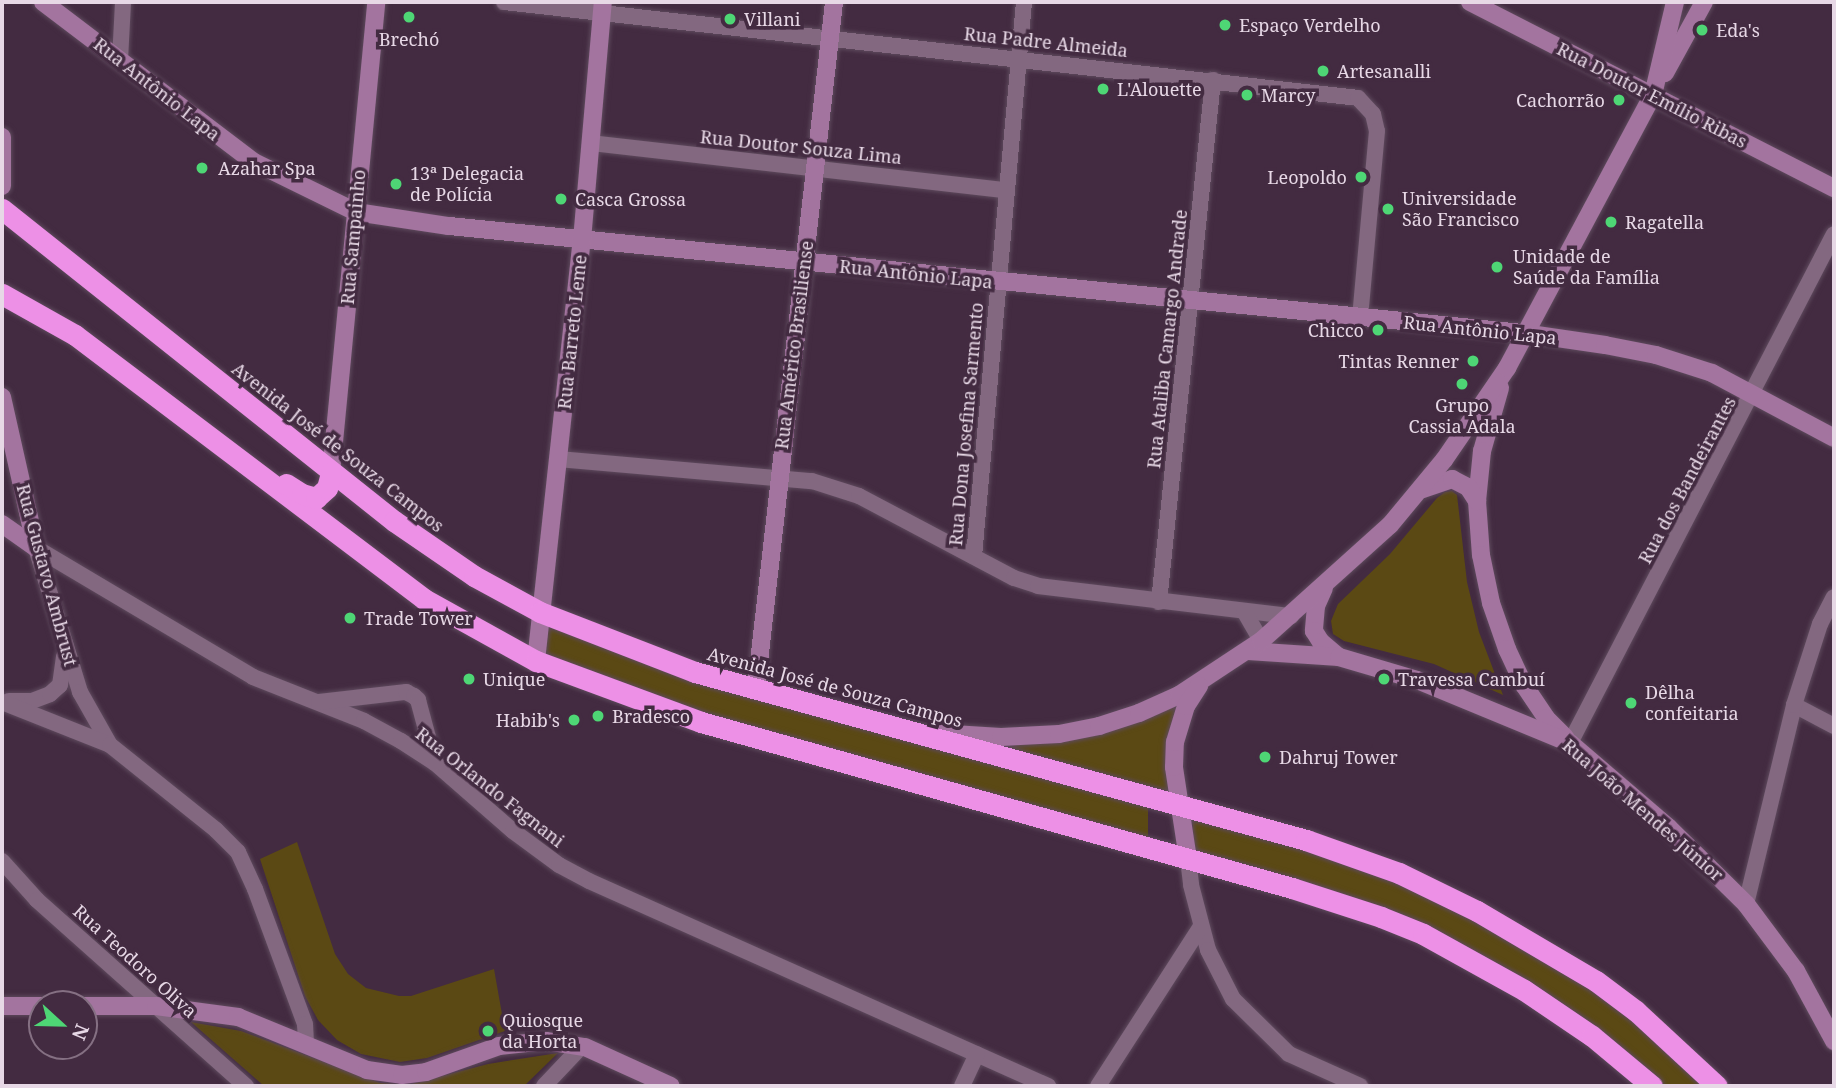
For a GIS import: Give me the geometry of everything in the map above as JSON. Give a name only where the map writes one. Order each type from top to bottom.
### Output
[{"type":"highway","name":"Avenida José de Souza Campos","points":[[2,209],[331,473],[474,576],[541,612],[684,668],[1306,840],[1387,869],[1477,911],[1596,981],[1636,1011],[1717,1086]]},
{"type":"highway","points":[[2,294],[27,305],[75,335],[424,599],[536,662],[701,722],[1305,892],[1423,934],[1524,990],[1592,1036],[1652,1086]]},
{"type":"highway","points":[[209,438],[309,497],[322,495],[331,473]]},
{"type":"street","name":"Rua Antônio Lapa","points":[[43,2],[254,162],[356,212],[449,226],[582,240],[1522,333],[1656,355],[1712,373],[1834,438]]},
{"type":"street","points":[[120,60],[123,2]]},
{"type":"street","name":"Rua Sampainho","points":[[331,473],[376,2]]},
{"type":"street","name":"Rua Padre Almeida","points":[[504,2],[603,7],[830,40],[1019,57],[1345,94],[1358,98],[1373,114],[1377,131],[1360,317]]},
{"type":"street","name":"Rua Américo Brasiliense","points":[[756,688],[834,2]]},
{"type":"street","name":"Rua Dona Josefina Sarmento","points":[[974,556],[1024,2]]},
{"type":"street","name":"Rua Doutor Emílio Ribas","points":[[1470,2],[1834,188]]},
{"type":"street","points":[[1653,95],[1675,2]]},
{"type":"street","points":[[1570,743],[1546,718],[1524,685],[1491,603],[1482,555],[1477,501],[1482,451],[1507,368],[1522,333],[1704,2]]},
{"type":"street","name":"Rua Barreto Leme","points":[[536,662],[582,240],[603,7]]},
{"type":"street","name":"Rua Ataliba Camargo Andrade","points":[[1159,602],[1213,80]]},
{"type":"street","points":[[2,138],[2,186]]},
{"type":"street","name":"Rua Doutor Souza Lima","points":[[591,143],[1006,190]]},
{"type":"street","name":"Rua dos Bandeirantes","points":[[1570,743],[1753,396],[1834,234]]},
{"type":"street","points":[[909,731],[1001,737],[1059,734],[1100,726],[1139,713],[1202,681],[1255,646],[1390,525],[1421,490],[1507,368]]},
{"type":"street","name":"Rua Gustavo Ambrust","points":[[2,397],[36,548],[64,646],[80,692],[110,745]]},
{"type":"street","points":[[558,459],[812,481],[859,496],[1038,586],[1291,616]]},
{"type":"street","points":[[1421,490],[1442,480],[1452,479],[1468,487],[1477,501]]},
{"type":"street","points":[[2,524],[36,548]]},
{"type":"street","name":"Rua Orlando Fagnani","points":[[36,548],[253,677],[364,721],[435,763],[513,831],[559,865],[589,881],[1048,1086]]},
{"type":"street","points":[[1325,585],[1316,606],[1314,631],[1321,642],[1339,657]]},
{"type":"street","points":[[1746,904],[1794,705],[1811,650],[1834,597]]},
{"type":"street","points":[[1244,611],[1255,646]]},
{"type":"street","points":[[2,701],[32,701],[50,694],[60,685],[64,672],[64,646]]},
{"type":"street","name":"Rua João Mendes Júnior","points":[[1255,646],[1339,657],[1417,680],[1570,743],[1668,827],[1746,904],[1830,1021],[1834,1041]]},
{"type":"street","points":[[1202,681],[1186,706],[1175,742],[1174,767],[1188,859],[1208,950],[1233,999],[1269,1037],[1289,1054],[1360,1086]]},
{"type":"street","points":[[1509,717],[1519,708],[1524,685]]},
{"type":"street","points":[[313,702],[406,692],[414,696],[421,711],[435,763]]},
{"type":"street","points":[[2,701],[110,745],[215,830],[238,852],[255,889],[305,1024],[306,1043]]},
{"type":"street","points":[[1794,705],[1834,726]]},
{"type":"street","name":"Rua Teodoro Oliva","points":[[2,861],[37,900],[246,1086]]},
{"type":"street","points":[[1098,1086],[1201,926]]},
{"type":"street","points":[[2,1006],[28,1006]]},
{"type":"street","points":[[98,1006],[156,1006],[238,1017],[367,1070],[402,1075],[426,1072],[499,1046],[546,1041],[582,1046],[671,1086]]},
{"type":"street","points":[[544,1086],[582,1046]]},
{"type":"street","points":[[962,1086],[977,1055]]},
{"type":"shaded area","points":[[1452,491],[1457,495],[1467,582],[1479,632],[1503,695],[1434,664],[1344,641],[1333,634],[1331,621],[1338,604],[1390,554],[1437,498]]},
{"type":"shaded area","points":[[546,623],[1148,801],[1148,840],[693,712],[542,657]]},
{"type":"shaded area","points":[[1178,706],[1172,792],[1006,752],[1007,742]]},
{"type":"shaded area","points":[[1192,818],[1339,857],[1442,899],[1609,999],[1707,1086],[1661,1086],[1491,961],[1195,854]]},
{"type":"shaded area","points":[[297,842],[335,954],[348,974],[366,988],[399,996],[411,996],[494,969],[505,1031],[427,1058],[400,1062],[361,1054],[337,1040],[318,1020],[305,996],[260,859]]},
{"type":"shaded area","points":[[191,1022],[241,1031],[380,1083],[408,1085],[488,1064],[558,1053],[524,1086],[264,1086]]},
{"type":"place","name":"Brechó","points":[[409,17]]},
{"type":"place","name":"Villani","points":[[730,19]]},
{"type":"place","name":"Espaço Verdelho","points":[[1225,25]]},
{"type":"place","name":"Eda's","points":[[1702,30]]},
{"type":"place","name":"Artesanalli","points":[[1323,71]]},
{"type":"place","name":"L'Alouette","points":[[1103,89]]},
{"type":"place","name":"Marcy","points":[[1247,95]]},
{"type":"place","name":"Cachorrão","points":[[1619,100]]},
{"type":"place","name":"Azahar Spa","points":[[202,168]]},
{"type":"place","name":"Leopoldo","points":[[1361,177]]},
{"type":"place","name":"13ª Delegacia de Polícia","points":[[396,184]]},
{"type":"place","name":"Casca Grossa","points":[[561,199]]},
{"type":"place","name":"Universidade São Francisco","points":[[1388,209]]},
{"type":"place","name":"Ragatella","points":[[1611,222]]},
{"type":"place","name":"Unidade de Saúde da Família","points":[[1497,267]]},
{"type":"place","name":"Chicco","points":[[1378,330]]},
{"type":"place","name":"Tintas Renner","points":[[1473,361]]},
{"type":"place","name":"Grupo Cassia Adala","points":[[1462,384]]},
{"type":"place","name":"Trade Tower","points":[[350,618]]},
{"type":"place","name":"Unique","points":[[469,679]]},
{"type":"place","name":"Travessa Cambuí","points":[[1384,679]]},
{"type":"place","name":"Dêlha confeitaria","points":[[1631,703]]},
{"type":"place","name":"Bradesco","points":[[598,716]]},
{"type":"place","name":"Habib's","points":[[574,720]]},
{"type":"place","name":"Dahruj Tower","points":[[1265,757]]},
{"type":"place","name":"Quiosque da Horta","points":[[488,1031]]}]
